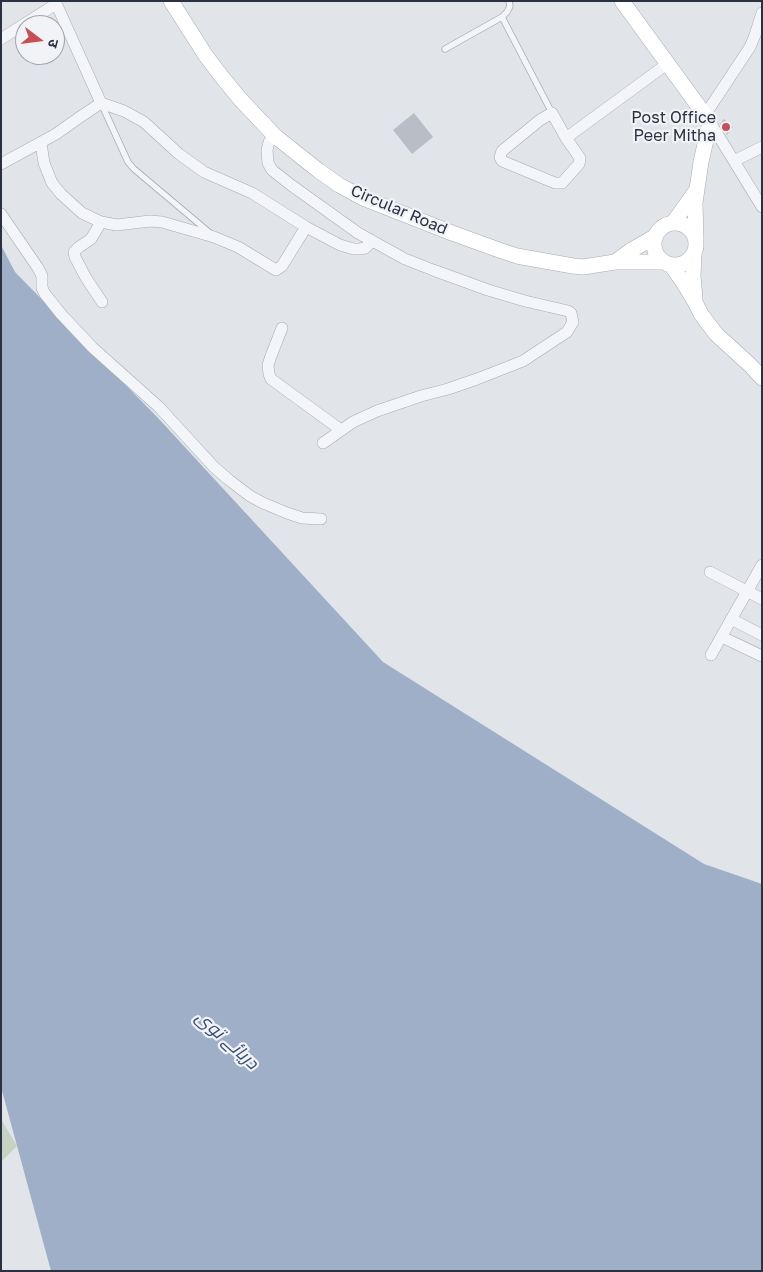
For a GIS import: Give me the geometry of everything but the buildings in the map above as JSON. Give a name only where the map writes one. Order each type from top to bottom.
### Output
[{"type":"main road","name":"Circular Road","points":[[171,1],[206,56],[222,77],[275,136],[339,185],[363,198],[517,256],[583,267],[615,262],[668,264]]},
{"type":"main road","points":[[622,1],[666,64],[708,119],[695,203],[693,276],[695,302]]},
{"type":"main road","points":[[673,223],[697,189]]},
{"type":"main road","points":[[668,264],[678,265],[685,263],[690,259],[695,246],[692,232],[680,224],[666,225],[660,230],[654,243],[655,250],[660,258],[668,264],[683,282],[701,314],[716,334],[762,378]]},
{"type":"main road","points":[[615,262],[656,236]]},
{"type":"street","points":[[1,40],[55,2],[102,104],[124,111],[140,119],[155,130],[179,154],[204,172],[252,193],[306,227],[340,245],[354,249],[365,248],[372,241]]},
{"type":"street","points":[[762,13],[759,36],[740,63],[708,119],[762,207]]},
{"type":"street","points":[[566,138],[666,64]]},
{"type":"street","points":[[1,164],[41,143],[102,104]]},
{"type":"street","points":[[552,113],[580,158],[579,164],[562,183],[555,183],[502,161],[500,157],[502,151],[552,113]]},
{"type":"street","points":[[275,136],[269,142],[267,150],[268,163],[272,170],[358,233],[405,259],[488,290],[525,302],[568,311],[572,322],[567,332],[522,362],[448,389],[378,411],[353,422],[323,442]]},
{"type":"street","points":[[41,143],[44,163],[52,184],[82,213],[101,222],[117,224],[156,221],[214,237],[238,247],[276,270],[282,266],[306,227]]},
{"type":"street","points":[[734,161],[762,147]]},
{"type":"street","points":[[1,214],[38,268],[42,276],[42,288],[61,314],[93,348],[159,407],[214,467],[250,496],[263,503],[302,518],[321,519]]},
{"type":"street","points":[[101,222],[91,240],[75,250],[74,254],[86,278],[102,302]]},
{"type":"street","points":[[282,328],[268,365],[271,379],[341,430]]},
{"type":"street","points":[[711,655],[762,565]]},
{"type":"street","points":[[710,572],[762,599]]},
{"type":"street","points":[[731,620],[762,635]]},
{"type":"street","points":[[722,637],[762,656]]},
{"type":"lane","points":[[445,50],[502,17],[508,12],[509,1]]},
{"type":"lane","points":[[502,17],[552,113]]},
{"type":"lane","points":[[102,104],[128,162],[214,237]]},
{"type":"green space","points":[[1,1119],[17,1146],[1,1162]]},
{"type":"water","name":"دریائے توی","points":[[1,245],[15,272],[158,418],[383,662],[704,864],[762,884],[762,1271],[51,1271],[1,1087]]},
{"type":"place","name":"Post Office Peer Mitha","points":[[726,127]]}]
